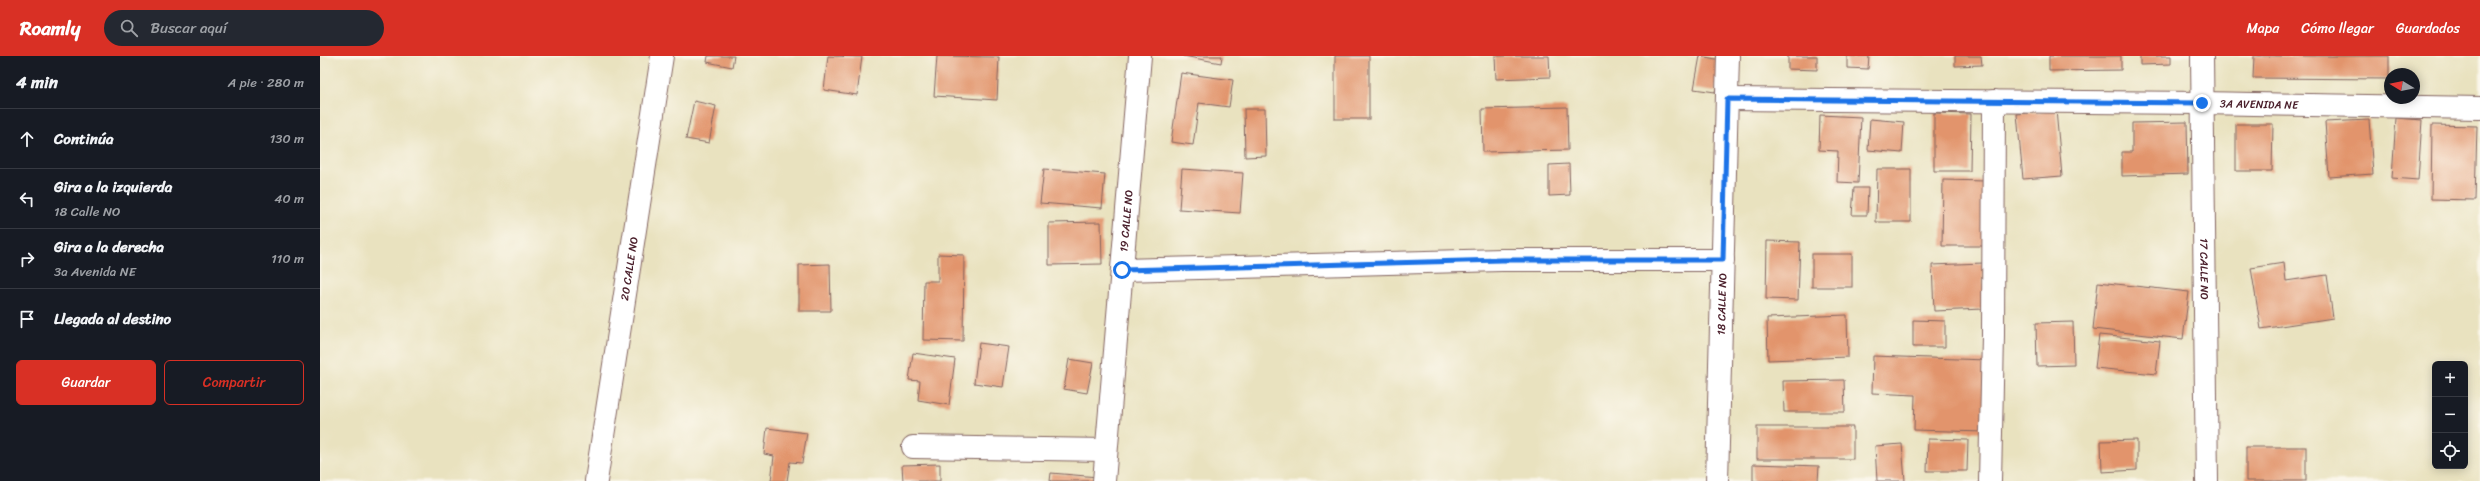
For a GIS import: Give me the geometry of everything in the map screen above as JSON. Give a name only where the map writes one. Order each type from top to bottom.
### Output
[{"type":"street","name":"20 CALLE NO","points":[[596,481],[662,56]]},
{"type":"street","name":"19 CALLE NO","points":[[1104,481],[1140,56]]},
{"type":"street","name":"18 CALLE NO","points":[[1717,481],[1728,56]]},
{"type":"street","name":"17 CALLE NO","points":[[2202,56],[2207,481]]},
{"type":"street","name":"3A AVENIDA NE","points":[[1727,99],[2202,103],[2480,108]]},
{"type":"street","points":[[1990,481],[1993,335],[1994,101]]},
{"type":"street","points":[[1122,270],[1502,260],[1723,260]]},
{"type":"street","points":[[913,447],[1106,450]]},
{"type":"building","points":[[708,56],[734,56],[732,67],[707,62]]},
{"type":"building","points":[[828,56],[862,57],[857,95],[824,90]]},
{"type":"building","points":[[937,56],[999,57],[997,100],[934,96]]},
{"type":"building","points":[[1183,56],[1222,56],[1221,63]]},
{"type":"building","points":[[1335,56],[1369,56],[1369,119],[1335,119]]},
{"type":"building","points":[[1495,56],[1549,56],[1550,77],[1496,79]]},
{"type":"building","points":[[1700,56],[1721,60],[1715,92],[1694,89]]},
{"type":"building","points":[[1788,56],[1817,56],[1817,70],[1788,69]]},
{"type":"building","points":[[1847,56],[1869,56],[1868,69],[1847,68]]},
{"type":"building","points":[[1955,56],[1981,56],[1982,65],[1955,66]]},
{"type":"building","points":[[2049,56],[2121,56],[2121,70],[2049,71]]},
{"type":"building","points":[[2140,56],[2171,56],[2171,64],[2140,65]]},
{"type":"building","points":[[2254,56],[2389,56],[2389,68],[2384,68],[2384,79],[2253,78]]},
{"type":"building","points":[[1181,73],[1233,80],[1229,107],[1199,103],[1193,145],[1171,142]]},
{"type":"building","points":[[694,101],[716,106],[709,143],[686,139]]},
{"type":"building","points":[[1567,107],[1568,150],[1483,152],[1482,109]]},
{"type":"building","points":[[1244,109],[1265,109],[1266,156],[1245,157]]},
{"type":"building","points":[[2056,110],[2062,176],[2023,179],[2017,114]]},
{"type":"building","points":[[1934,113],[1971,114],[1970,171],[1934,171]]},
{"type":"building","points":[[1820,115],[1861,117],[1858,183],[1837,182],[1838,151],[1819,150]]},
{"type":"building","points":[[2396,118],[2422,120],[2418,180],[2392,178]]},
{"type":"building","points":[[1870,119],[1904,122],[1902,153],[1868,150]]},
{"type":"building","points":[[2369,120],[2373,174],[2329,177],[2325,122]]},
{"type":"building","points":[[2187,122],[2188,174],[2122,176],[2122,152],[2132,152],[2132,123]]},
{"type":"building","points":[[2236,124],[2273,124],[2272,171],[2236,171]]},
{"type":"building","points":[[2432,125],[2477,126],[2475,200],[2431,199]]},
{"type":"building","points":[[1569,164],[1570,195],[1549,196],[1549,165]]},
{"type":"building","points":[[1044,169],[1105,174],[1102,208],[1040,203]]},
{"type":"building","points":[[1182,169],[1243,173],[1240,213],[1179,209]]},
{"type":"building","points":[[1877,169],[1911,169],[1911,222],[1876,222]]},
{"type":"building","points":[[1943,180],[1986,181],[1985,246],[1942,246]]},
{"type":"building","points":[[1854,188],[1868,188],[1867,215],[1852,215]]},
{"type":"building","points":[[1101,222],[1102,264],[1049,265],[1049,223]]},
{"type":"building","points":[[1767,241],[1800,242],[1798,300],[1766,299]]},
{"type":"building","points":[[938,254],[964,255],[963,341],[923,340],[924,281],[938,281]]},
{"type":"building","points":[[1812,254],[1852,254],[1852,287],[1812,287]]},
{"type":"building","points":[[1983,263],[1984,309],[1934,311],[1932,265]]},
{"type":"building","points":[[2284,263],[2286,281],[2327,275],[2333,318],[2261,329],[2251,268]]},
{"type":"building","points":[[830,264],[831,311],[799,311],[799,265]]},
{"type":"building","points":[[2098,282],[2189,292],[2183,339],[2093,329]]},
{"type":"building","points":[[1847,315],[1848,357],[1768,360],[1767,318]]},
{"type":"building","points":[[1913,320],[1945,321],[1945,347],[1913,347]]},
{"type":"building","points":[[2073,322],[2074,365],[2037,366],[2036,323]]},
{"type":"building","points":[[2099,335],[2160,341],[2156,374],[2095,368]]},
{"type":"building","points":[[979,343],[1009,347],[1003,387],[974,383]]},
{"type":"building","points":[[913,353],[955,359],[949,405],[918,400],[920,381],[909,380]]},
{"type":"building","points":[[1873,356],[1986,360],[1984,432],[1914,430],[1915,395],[1872,393]]},
{"type":"building","points":[[1069,359],[1093,363],[1087,393],[1064,389]]},
{"type":"building","points":[[1844,380],[1845,412],[1784,412],[1783,381]]},
{"type":"building","points":[[1757,427],[1853,427],[1853,459],[1757,459]]},
{"type":"building","points":[[767,428],[807,433],[802,463],[790,462],[787,481],[771,481],[774,456],[764,454]]},
{"type":"building","points":[[1928,439],[1968,440],[1967,471],[1927,471]]},
{"type":"building","points":[[2137,440],[2137,470],[2102,472],[2101,441]]},
{"type":"building","points":[[1902,444],[1905,481],[1877,481],[1875,446]]},
{"type":"building","points":[[2246,447],[2306,447],[2306,481],[2246,481]]},
{"type":"building","points":[[940,464],[940,481],[903,481],[902,465]]},
{"type":"building","points":[[1753,464],[1819,466],[1818,481],[1753,481]]},
{"type":"building","points":[[1051,473],[1098,477],[1097,481],[1050,481]]},
{"type":"route","points":[[1122,270],[1502,260],[1723,260],[1727,99],[2202,103]]}]
